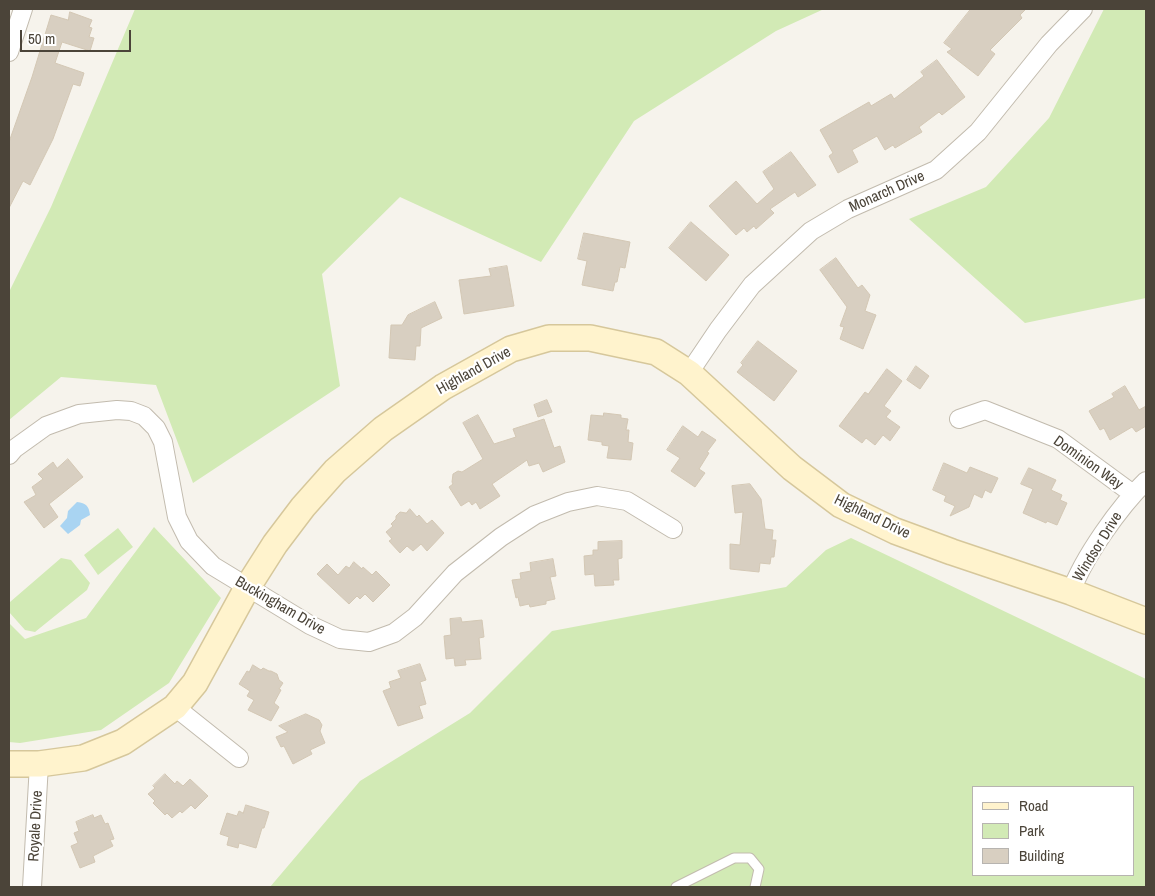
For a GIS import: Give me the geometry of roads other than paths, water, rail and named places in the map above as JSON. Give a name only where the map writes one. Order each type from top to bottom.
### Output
[{"type":"street","points":[[9,52],[23,9]]},
{"type":"street","name":"Monarch Drive","points":[[689,372],[752,285],[811,231],[848,209],[936,170],[978,132],[1049,44],[1083,9]]},
{"type":"street","name":"Highland Drive","points":[[9,764],[39,764],[83,758],[123,742],[175,707],[195,682],[247,588],[276,544],[302,507],[335,471],[383,429],[443,387],[511,349],[549,338],[590,338],[656,352],[689,372],[792,468],[841,505],[895,531],[1071,592],[1146,621]]},
{"type":"street","name":"Buckingham Drive","points":[[9,455],[14,449],[46,426],[79,414],[117,410],[130,411],[144,416],[156,428],[163,442],[177,517],[189,541],[213,566],[310,625],[340,639],[369,642],[394,633],[415,617],[455,573],[501,537],[535,515],[568,502],[597,496],[627,501],[673,528]]},
{"type":"street","name":"Dominion Way","points":[[959,419],[985,410],[1058,439],[1133,494]]},
{"type":"street","name":"Windsor Drive","points":[[1071,592],[1077,575],[1102,537],[1133,494],[1146,481]]},
{"type":"street","points":[[175,707],[239,758]]},
{"type":"street","name":"Royale Drive","points":[[32,887],[39,764]]},
{"type":"lane","points":[[676,887],[734,858],[750,858],[759,869],[755,887]]},
{"type":"water","points":[[77,502],[83,503],[89,509],[90,515],[81,520],[80,525],[68,534],[60,526],[67,518],[68,511]]}]
